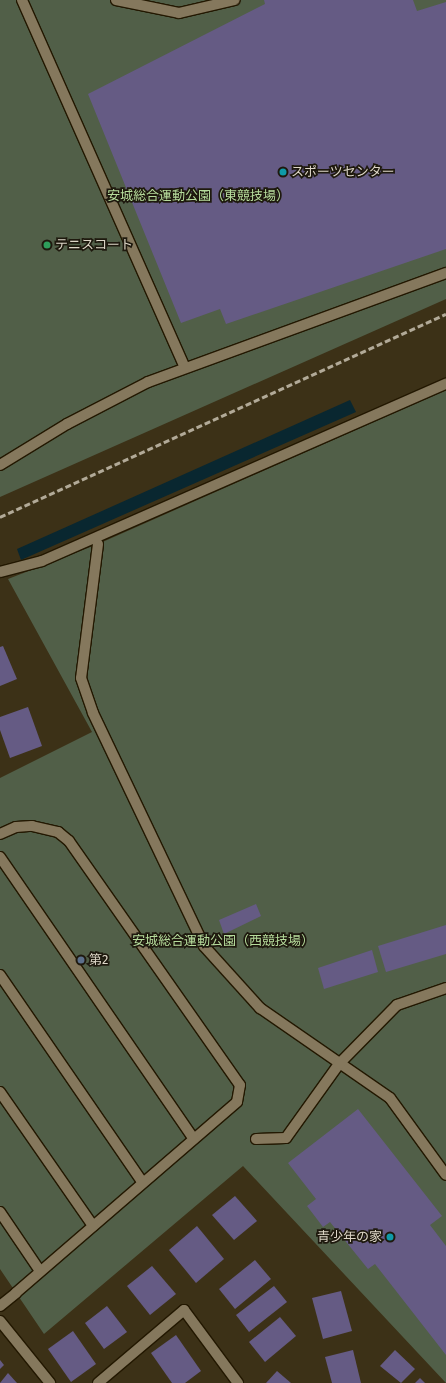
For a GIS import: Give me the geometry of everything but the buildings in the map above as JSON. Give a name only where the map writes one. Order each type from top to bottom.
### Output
[{"type":"street","points":[[22,0],[186,368]]},
{"type":"street","points":[[116,0],[179,13],[235,0]]},
{"type":"street","points":[[0,465],[67,424],[148,382],[446,273]]},
{"type":"street","points":[[0,572],[42,561],[446,384]]},
{"type":"street","points":[[98,544],[81,678],[93,713],[204,946],[260,1008],[390,1098],[446,1175]]},
{"type":"street","points":[[0,834],[16,827],[32,826],[58,832],[69,841],[240,1085],[237,1102],[0,1306]]},
{"type":"street","points":[[0,857],[194,1139]]},
{"type":"street","points":[[0,975],[143,1183]]},
{"type":"street","points":[[256,1139],[286,1138],[339,1064],[397,1005],[446,988]]},
{"type":"street","points":[[0,1092],[93,1226]]},
{"type":"street","points":[[0,1212],[40,1271]]},
{"type":"street","points":[[98,1383],[184,1310],[238,1383]]},
{"type":"street","points":[[0,1320],[50,1383]]},
{"type":"green space","name":"安城総合運動公園（東競技場）","points":[[0,0],[446,0],[446,299],[0,497]]},
{"type":"green space","name":"安城総合運動公園（西競技場）","points":[[446,390],[446,1383],[243,1166],[44,1334],[0,1269],[0,778],[92,732],[8,579],[98,544]]},
{"type":"water","points":[[350,400],[356,412],[21,560],[17,549]]},
{"type":"railway","points":[[0,517],[446,314]]},
{"type":"place","name":"スポーツセンター","points":[[283,172]]},
{"type":"place","name":"テニスコート","points":[[47,245]]},
{"type":"place","name":"第2","points":[[81,960]]},
{"type":"place","name":"青少年の家","points":[[390,1237]]}]
